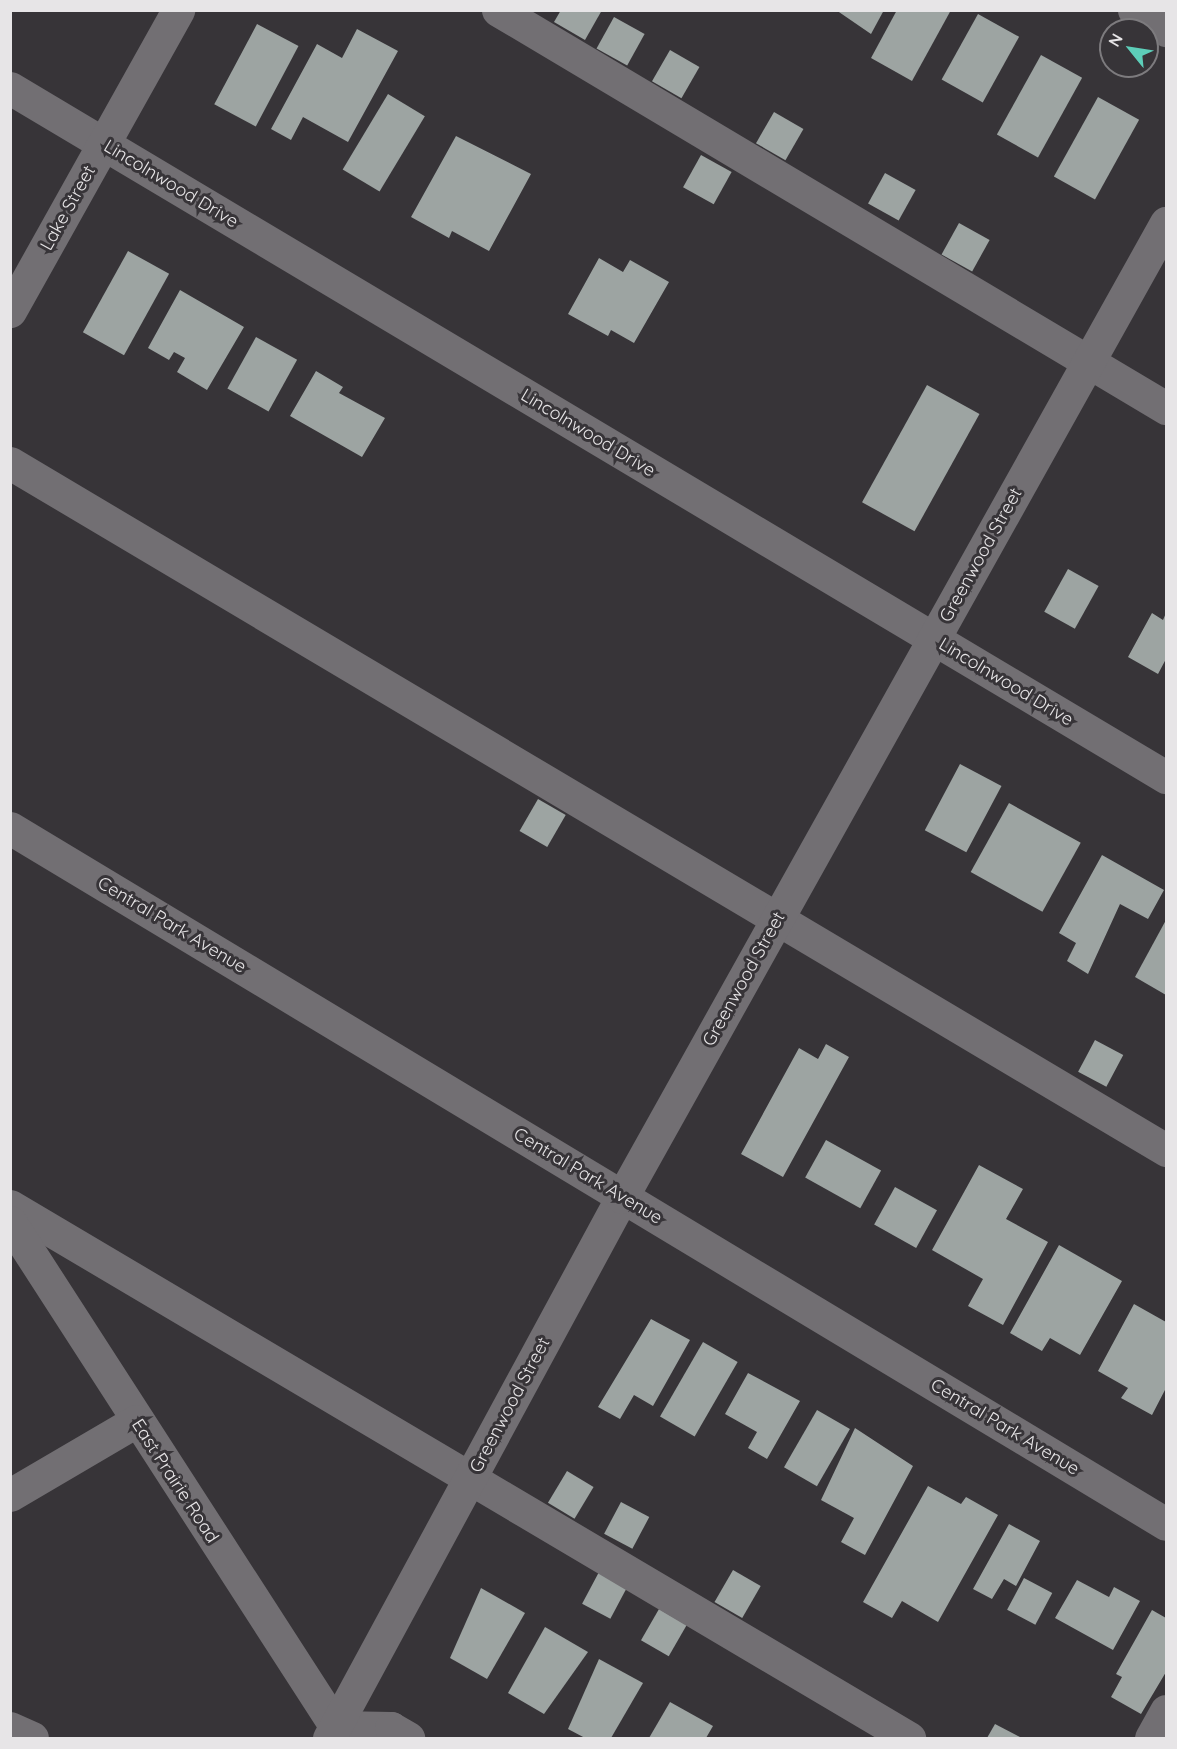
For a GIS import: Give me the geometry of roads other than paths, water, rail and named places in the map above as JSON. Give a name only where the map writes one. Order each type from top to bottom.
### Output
[{"type":"street","name":"Lake Street","points":[[10,311],[178,10]]},
{"type":"street","points":[[498,10],[1167,408]]},
{"type":"street","points":[[1134,10],[1167,30]]},
{"type":"street","name":"Lincolnwood Drive","points":[[10,88],[1167,777]]},
{"type":"street","name":"Greenwood Street","points":[[336,1735],[622,1197],[1167,224]]},
{"type":"street","points":[[10,463],[779,917],[1167,1150]]},
{"type":"street","name":"Central Park Avenue","points":[[10,828],[1167,1524]]},
{"type":"street","points":[[10,1206],[909,1738]]},
{"type":"street","name":"East Prairie Road","points":[[10,1222],[336,1735]]},
{"type":"street","points":[[10,1495],[136,1420]]},
{"type":"street","points":[[1151,1738],[1167,1711]]},
{"type":"street","points":[[10,1728],[32,1738]]},
{"type":"street","points":[[336,1735],[391,1728],[408,1738]]}]
